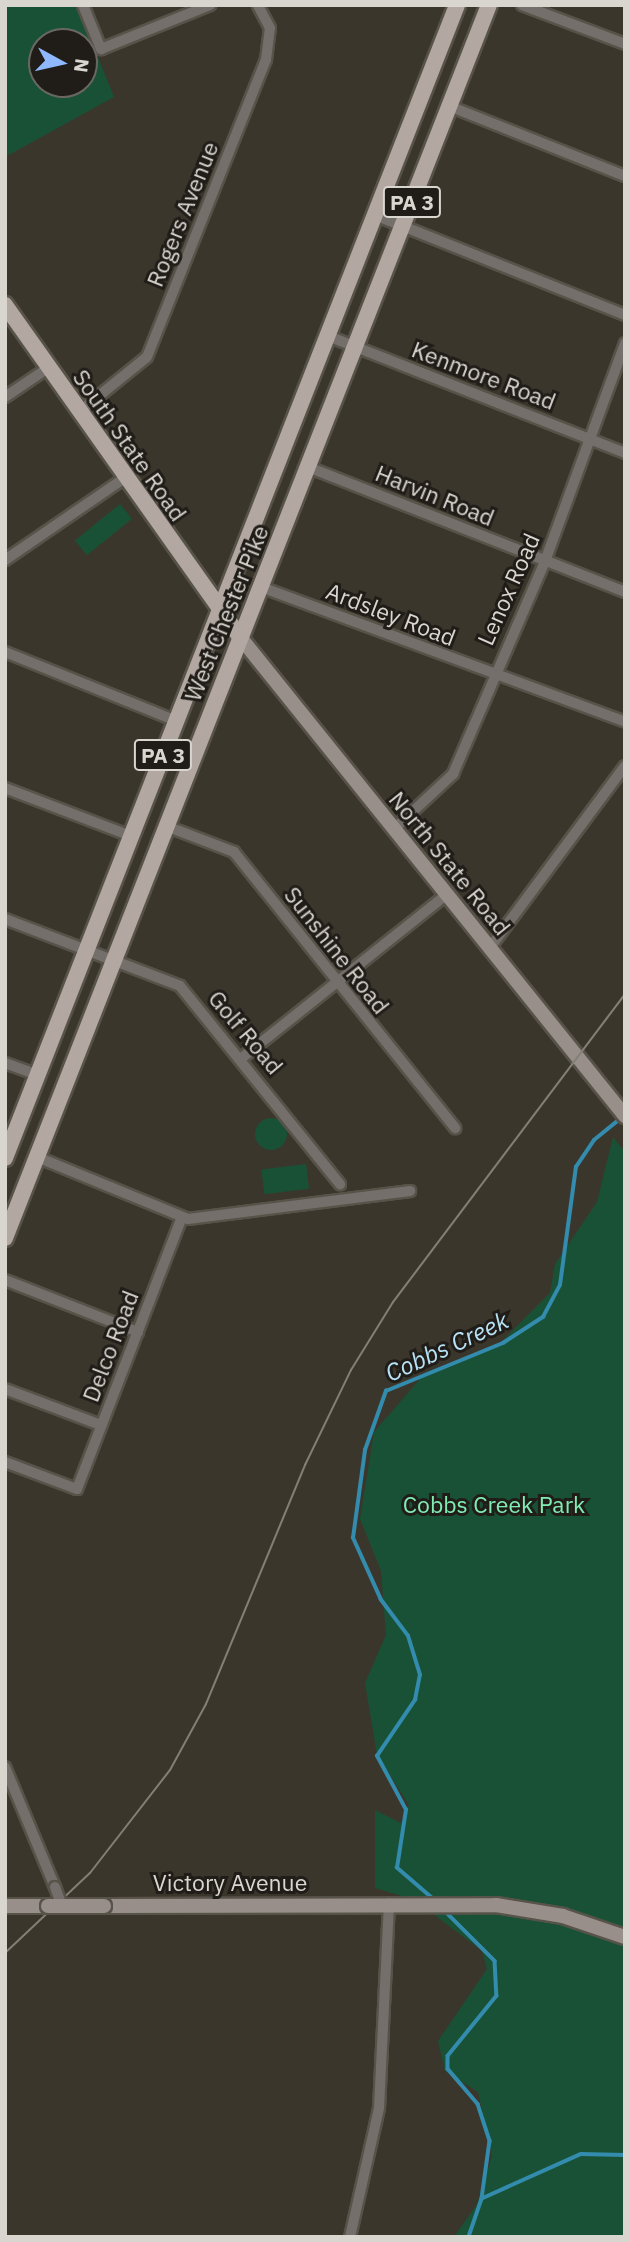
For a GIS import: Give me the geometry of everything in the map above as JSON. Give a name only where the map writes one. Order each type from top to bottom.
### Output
[{"type":"main road","name":"West Chester Pike","points":[[5,1158],[457,5]]},
{"type":"main road","name":"West Chester Pike","points":[[5,1238],[12,1203],[37,1157],[489,5]]},
{"type":"main road","name":"South State Road","points":[[5,305],[240,637]]},
{"type":"main road","name":"North State Road","points":[[240,637],[625,1116]]},
{"type":"main road","name":"Victory Avenue","points":[[5,1906],[456,1903],[542,1911],[625,1937]]},
{"type":"street","points":[[83,5],[101,49],[210,5]]},
{"type":"street","name":"Rogers Avenue","points":[[79,412],[147,357],[269,52],[270,28],[258,5]]},
{"type":"street","points":[[522,5],[623,40]]},
{"type":"street","points":[[449,106],[625,176]]},
{"type":"street","points":[[375,215],[625,315]]},
{"type":"street","name":"Kenmore Road","points":[[328,336],[625,453]]},
{"type":"street","name":"Lenox Road","points":[[394,830],[453,774],[492,676],[545,561],[625,343]]},
{"type":"street","points":[[5,397],[48,368]]},
{"type":"street","name":"Harvin Road","points":[[308,467],[625,592]]},
{"type":"street","points":[[5,560],[126,477]]},
{"type":"street","name":"Ardsley Road","points":[[261,586],[492,676],[625,723]]},
{"type":"street","points":[[5,652],[177,720]]},
{"type":"street","points":[[489,949],[625,766]]},
{"type":"street","points":[[5,788],[131,836]]},
{"type":"street","name":"Sunshine Road","points":[[166,825],[234,852],[335,984],[455,1128]]},
{"type":"street","points":[[243,1057],[446,895]]},
{"type":"street","name":"Golf Road","points":[[5,919],[180,986],[243,1057],[340,1184]]},
{"type":"street","points":[[5,1063],[38,1075]]},
{"type":"street","points":[[37,1157],[182,1217],[410,1191]]},
{"type":"street","name":"Delco Road","points":[[5,1462],[77,1489],[182,1217]]},
{"type":"street","points":[[5,1280],[138,1332]]},
{"type":"street","points":[[5,1389],[102,1425]]},
{"type":"street","points":[[5,1767],[55,1887],[55,1906]]},
{"type":"street","points":[[350,2237],[379,2108],[389,1903]]},
{"type":"green space","points":[[5,5],[77,5],[86,28],[28,28],[28,98],[98,98],[98,57],[114,97],[5,157]]},
{"type":"green space","points":[[120,504],[132,519],[87,555],[75,541]]},
{"type":"green space","points":[[271,1118],[282,1123],[287,1134],[282,1145],[271,1150],[260,1145],[255,1134],[260,1123]]},
{"type":"green space","name":"Cobbs Creek Park","points":[[613,1137],[625,1152],[625,2237],[454,2237],[477,2204],[492,2156],[478,2092],[445,2071],[438,2041],[487,1969],[482,1951],[415,1900],[375,1888],[375,1810],[401,1823],[409,1805],[377,1755],[365,1683],[386,1635],[381,1571],[360,1519],[374,1432],[426,1372],[496,1347],[550,1293],[555,1264],[597,1202]]},
{"type":"green space","points":[[306,1164],[309,1189],[264,1194],[261,1169]]},
{"type":"waterway","name":"Cobbs Creek","points":[[434,1900],[397,1868],[406,1810],[377,1756],[415,1700],[420,1675],[408,1636],[381,1600],[353,1538],[365,1450],[386,1391],[503,1343],[543,1317],[560,1285],[576,1167],[594,1140],[621,1118]]},
{"type":"waterway","name":"Cobbs Creek","points":[[444,1910],[495,1961],[497,1996],[448,2056],[448,2069],[478,2104],[490,2141],[482,2199],[469,2237]]},
{"type":"waterway","points":[[483,2198],[581,2154],[625,2155]]},
{"type":"tram line","points":[[5,1953],[90,1873],[170,1770],[206,1704],[305,1465],[351,1370],[393,1302],[625,994]]}]
